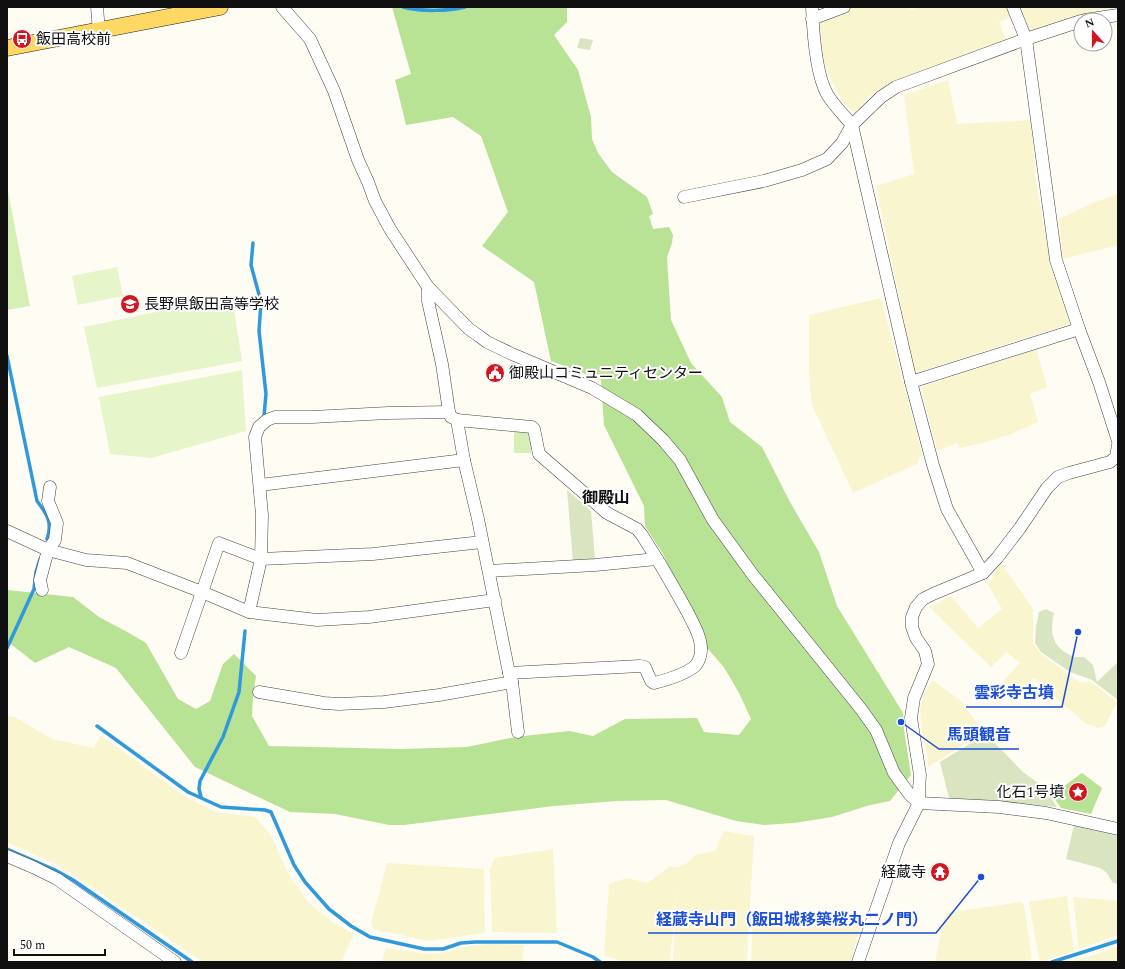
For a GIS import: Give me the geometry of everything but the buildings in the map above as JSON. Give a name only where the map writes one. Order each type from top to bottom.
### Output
[{"type":"main road","points":[[7,48],[220,7]]},
{"type":"street","points":[[96,7],[99,30]]},
{"type":"street","points":[[282,7],[310,39],[334,91],[358,160],[375,202],[428,287],[469,329],[487,342],[592,388],[637,415],[663,440],[680,460],[713,520],[753,575],[861,709],[876,730],[894,773],[910,795],[919,803],[999,807],[1046,812],[1118,829]]},
{"type":"street","points":[[844,7],[812,13],[819,71],[827,93],[834,104],[852,125],[911,382],[933,466],[947,509],[982,573]]},
{"type":"street","points":[[1014,7],[1026,40],[1056,260],[1118,441]]},
{"type":"street","points":[[684,197],[764,180],[802,170],[827,159],[842,143],[852,125],[881,97],[896,87],[1073,24]]},
{"type":"street","points":[[428,287],[428,301],[495,600],[510,678],[518,732]]},
{"type":"street","points":[[911,382],[1079,329]]},
{"type":"street","points":[[249,612],[261,559],[262,515],[255,437],[259,427],[266,420],[275,418],[388,413],[453,416],[532,427],[534,429],[539,454],[607,513],[637,529],[642,535],[698,632],[701,649],[700,657],[696,664],[690,669],[654,683],[651,681],[645,667],[640,666],[510,678],[439,695],[384,702],[339,704],[324,703],[259,692]]},
{"type":"street","points":[[858,962],[899,843],[919,803],[920,775],[911,718],[914,698],[928,664],[925,651],[916,638],[912,627],[912,617],[916,607],[923,600],[982,573],[997,558],[1020,528],[1047,488],[1058,477],[1110,462],[1116,457],[1118,445]]},
{"type":"street","points":[[260,485],[464,460]]},
{"type":"street","points":[[42,590],[40,580],[48,550],[55,540],[56,523],[48,502],[50,487]]},
{"type":"street","points":[[7,531],[48,550],[86,560],[127,564],[202,592],[249,612],[317,620],[362,618],[495,600]]},
{"type":"street","points":[[181,653],[219,542],[261,559],[372,554],[482,542]]},
{"type":"street","points":[[489,571],[595,565],[657,559]]},
{"type":"street","points":[[7,856],[57,879],[175,962]]},
{"type":"shaded area","points":[[851,7],[908,7],[910,10],[919,7],[1006,7],[1011,17],[999,22],[1006,40],[869,96],[855,113],[844,104],[828,74],[810,21]]},
{"type":"shaded area","points":[[1021,7],[1117,7],[1102,12],[1073,12],[1073,20],[1034,30],[1028,26]]},
{"type":"shaded area","points":[[948,80],[957,124],[1031,120],[1036,182],[1050,260],[1070,324],[915,373],[876,186],[914,174],[904,95]]},
{"type":"shaded area","points":[[1118,194],[1118,245],[1063,259],[1059,219],[1093,203]]},
{"type":"shaded area","points":[[881,298],[922,454],[917,464],[853,493],[812,405],[809,376],[809,315]]},
{"type":"shaded area","points":[[1036,349],[1047,387],[1030,394],[1038,422],[1009,435],[986,442],[960,448],[957,443],[937,451],[921,387]]},
{"type":"shaded area","points":[[1001,563],[1033,609],[1033,643],[1041,654],[1079,682],[1091,682],[1117,702],[1105,726],[1098,728],[1085,723],[1034,678],[1014,698],[1000,685],[1020,663],[1007,652],[991,667],[929,607],[951,596],[978,628],[1002,609],[987,583],[994,578],[993,571]]},
{"type":"shaded area","points":[[932,680],[960,700],[984,732],[928,767],[920,710],[924,695]]},
{"type":"shaded area","points":[[7,716],[15,717],[52,739],[94,748],[100,735],[187,798],[216,812],[255,817],[270,834],[289,875],[308,902],[332,922],[354,934],[341,962],[203,962],[64,868],[7,842]]},
{"type":"shaded area","points":[[724,831],[754,836],[747,962],[673,962],[677,887],[670,962],[623,962],[604,955],[609,884],[627,878],[648,883],[669,867],[679,867],[689,862],[695,855],[715,851]]},
{"type":"shaded area","points":[[553,849],[557,933],[492,932],[490,869],[495,858]]},
{"type":"shaded area","points":[[387,863],[484,869],[485,933],[428,941],[373,929],[371,923]]},
{"type":"shaded area","points":[[1067,896],[1074,951],[1042,961],[1039,959],[1029,902]]},
{"type":"shaded area","points":[[1073,897],[1118,901],[1118,935],[1079,949]]},
{"type":"shaded area","points":[[1021,902],[1024,905],[1032,959],[1024,962],[935,962],[945,913]]},
{"type":"shaded area","points":[[753,914],[863,919],[850,962],[751,962]]},
{"type":"shaded area","points":[[488,944],[524,945],[522,962],[382,962],[386,948],[428,954]]},
{"type":"shaded area","points":[[1118,947],[1118,962],[1073,962]]},
{"type":"green space","points":[[392,7],[567,7],[567,22],[554,35],[578,70],[591,117],[592,139],[598,153],[612,172],[647,197],[653,214],[649,216],[653,229],[669,227],[673,235],[667,257],[671,320],[691,363],[722,397],[730,422],[762,447],[790,502],[819,552],[837,606],[903,713],[911,775],[890,801],[870,805],[832,817],[794,823],[764,825],[736,821],[666,800],[616,801],[554,806],[404,825],[389,825],[335,814],[290,812],[195,767],[116,668],[69,647],[35,663],[7,641],[7,590],[73,597],[99,617],[146,643],[178,699],[196,709],[210,701],[223,664],[234,654],[256,676],[252,716],[269,746],[401,749],[467,747],[515,737],[569,731],[593,736],[625,719],[697,718],[704,732],[739,735],[751,719],[740,695],[723,666],[707,648],[663,554],[645,526],[644,506],[604,425],[601,380],[551,361],[534,282],[482,246],[508,212],[481,136],[453,117],[406,125],[395,80],[411,74]]},
{"type":"green space","points":[[580,38],[593,40],[590,50],[577,48]]},
{"type":"green space","points":[[7,186],[30,306],[7,310]]},
{"type":"green space","points":[[117,267],[123,296],[78,305],[72,276]]},
{"type":"green space","points":[[232,296],[242,361],[97,388],[84,327]]},
{"type":"green space","points":[[242,370],[246,431],[151,458],[110,454],[99,397]]},
{"type":"green space","points":[[514,430],[531,430],[531,453],[514,453]]},
{"type":"green space","points":[[567,490],[591,511],[595,559],[573,561]]},
{"type":"green space","points":[[1046,609],[1054,613],[1052,634],[1056,643],[1063,651],[1075,657],[1084,657],[1093,665],[1097,682],[1118,662],[1118,700],[1092,680],[1070,672],[1041,652],[1035,643],[1036,627],[1039,612]]},
{"type":"green space","points":[[986,734],[1023,772],[1045,788],[1057,807],[949,798],[940,762]]},
{"type":"green space","name":"化石1号墳","points":[[1082,773],[1102,788],[1091,814],[1061,808],[1052,795]]},
{"type":"green space","points":[[1074,825],[1118,836],[1118,884],[1113,883],[1106,872],[1100,868],[1066,859]]},
{"type":"waterway","points":[[403,7],[418,10],[465,7]]},
{"type":"waterway","points":[[253,243],[251,265],[261,302],[259,331],[266,394],[264,416]]},
{"type":"waterway","points":[[7,356],[37,501],[44,510],[49,523],[49,533],[47,539]]},
{"type":"waterway","points":[[7,648],[34,589],[36,572],[40,559]]},
{"type":"waterway","points":[[201,797],[199,789],[200,781],[223,737],[239,692],[245,631]]},
{"type":"waterway","points":[[97,726],[188,792],[221,807],[265,810],[271,812],[294,865],[305,882],[329,909],[351,926],[370,937],[424,949],[443,949],[461,943],[475,942],[557,942],[593,957],[600,962]]},
{"type":"waterway","points":[[7,849],[55,870],[73,880],[192,962]]},
{"type":"waterway","points":[[1052,962],[1118,941]]},
{"type":"place","name":"飯田高校前","points":[[22,39]]},
{"type":"place","name":"長野県飯田高等学校","points":[[130,304]]},
{"type":"place","name":"御殿山コミュニティセンター","points":[[495,373]]},
{"type":"place","name":"雲彩寺古墳","points":[[1078,632]]},
{"type":"place","name":"馬頭観音","points":[[901,722]]},
{"type":"place","name":"化石1号墳","points":[[1078,792]]},
{"type":"place","name":"経蔵寺","points":[[940,872]]},
{"type":"place","name":"経蔵寺山門（飯田城移築桜丸二ノ門）","points":[[981,877]]},
{"type":"district","name":"御殿山","points":[[606,498]]}]
